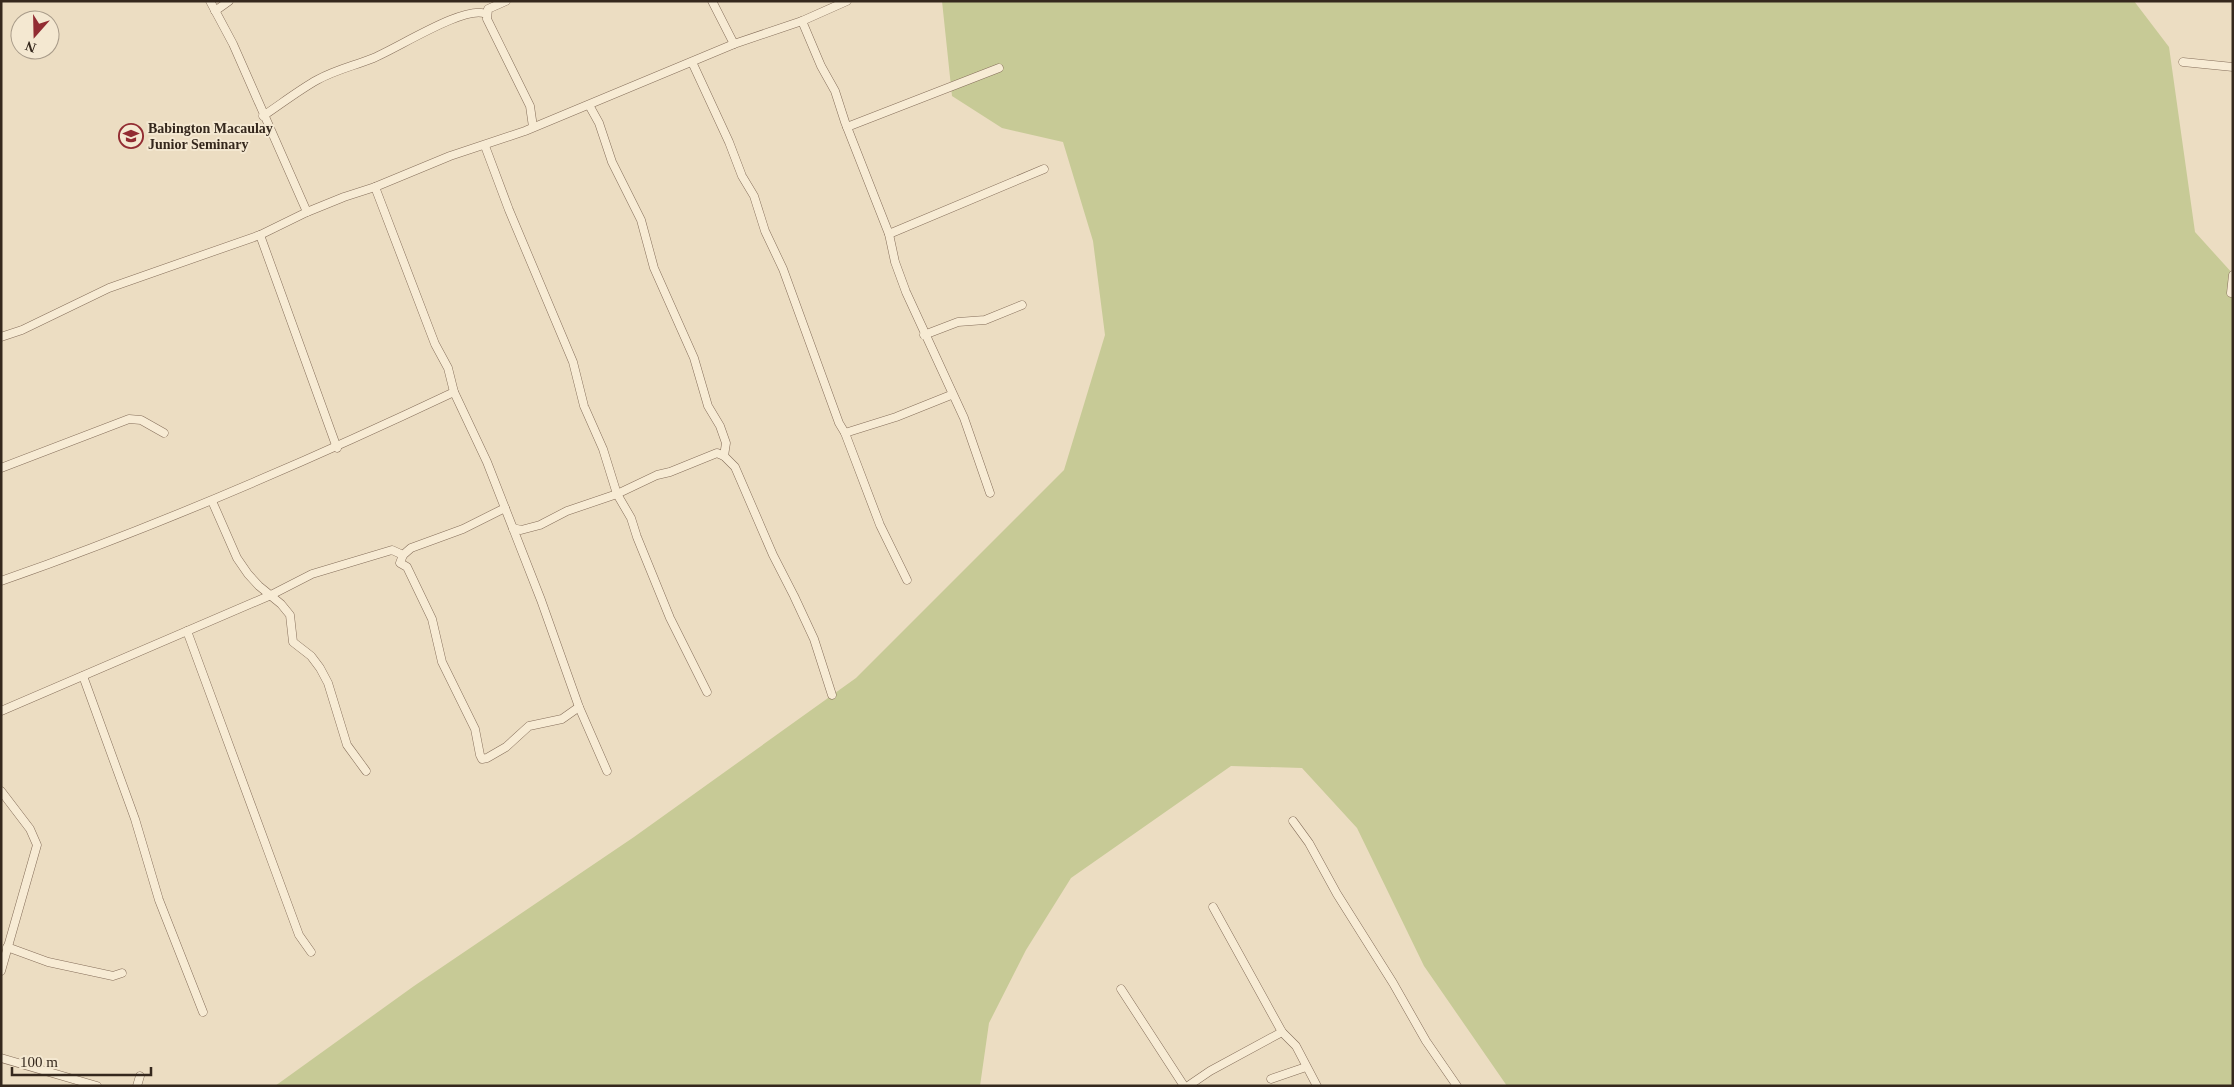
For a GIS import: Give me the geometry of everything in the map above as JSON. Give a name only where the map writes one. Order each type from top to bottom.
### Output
[{"type":"street","points":[[210,1],[233,44],[263,116],[307,212]]},
{"type":"street","points":[[215,11],[229,1]]},
{"type":"street","points":[[486,14],[492,6],[506,1]]},
{"type":"street","points":[[712,1],[734,44]]},
{"type":"street","points":[[1,337],[22,330],[109,288],[260,235],[307,212],[344,197],[375,187],[450,156],[485,146],[734,44],[802,21],[847,1]]},
{"type":"street","points":[[263,116],[316,80],[336,70],[372,59],[459,16],[475,12],[486,14]]},
{"type":"street","points":[[486,14],[530,106],[533,127]]},
{"type":"street","points":[[802,21],[821,66],[835,92],[889,234],[895,262],[924,335],[964,418],[990,493]]},
{"type":"street","points":[[692,62],[729,142],[742,176],[754,196],[765,231],[783,269],[839,423],[845,433],[880,525],[907,580]]},
{"type":"street","points":[[2183,62],[2233,68]]},
{"type":"street","points":[[847,127],[999,68]]},
{"type":"street","points":[[589,105],[599,123],[612,162],[642,220],[654,268],[694,358],[708,406],[720,426],[726,443],[724,456]]},
{"type":"street","points":[[485,146],[573,362],[584,406],[603,449],[617,494],[631,518],[636,538],[670,618],[707,692]]},
{"type":"street","points":[[889,234],[1044,170]]},
{"type":"street","points":[[375,187],[435,344],[448,368],[454,392],[506,508],[579,707],[607,772]]},
{"type":"street","points":[[260,235],[338,448]]},
{"type":"street","points":[[2231,294],[2233,275]]},
{"type":"street","points":[[924,335],[958,322],[985,320],[1022,305]]},
{"type":"street","points":[[1,581],[67,558],[212,501],[338,448],[454,392]]},
{"type":"street","points":[[845,433],[896,417],[952,395]]},
{"type":"street","points":[[1,468],[129,419],[142,420],[164,433]]},
{"type":"street","points":[[513,528],[521,530],[530,528],[567,511],[617,494],[657,475],[670,472],[717,453],[724,456],[736,467],[773,555],[814,639],[832,695]]},
{"type":"street","points":[[212,501],[230,538],[237,558],[253,580],[290,615],[293,642],[310,656],[328,683],[347,745],[366,771]]},
{"type":"street","points":[[506,508],[463,528],[411,548],[403,555],[400,563],[407,567],[432,619],[442,662],[475,729],[482,759],[506,747],[529,726],[562,719],[579,707]]},
{"type":"street","points":[[1,711],[271,595],[312,574],[392,550],[403,555]]},
{"type":"street","points":[[187,631],[299,935],[310,952]]},
{"type":"street","points":[[83,676],[135,819],[159,900],[203,1012]]},
{"type":"street","points":[[1,791],[30,828],[37,846],[1,971]]},
{"type":"street","points":[[1293,821],[1309,843],[1337,894],[1394,982],[1426,1041],[1457,1086]]},
{"type":"street","points":[[1213,907],[1282,1032],[1296,1046],[1317,1086]]},
{"type":"street","points":[[7,947],[48,962],[112,976],[122,973]]},
{"type":"street","points":[[1121,989],[1186,1086],[1282,1032]]},
{"type":"street","points":[[1,1058],[97,1086]]},
{"type":"street","points":[[1271,1079],[1306,1067]]},
{"type":"street","points":[[137,1086],[140,1076]]},
{"type":"green space","points":[[942,1],[2134,1],[2169,47],[2195,232],[2233,274],[2233,1086],[1507,1086],[1424,966],[1357,828],[1302,768],[1231,766],[1071,878],[1026,950],[989,1023],[980,1086],[275,1086],[414,986],[634,837],[856,678],[1064,470],[1105,335],[1093,241],[1063,142],[1002,128],[952,96]]},
{"type":"place","name":"Babington Macaulay Junior Seminary","points":[[131,136]]}]
